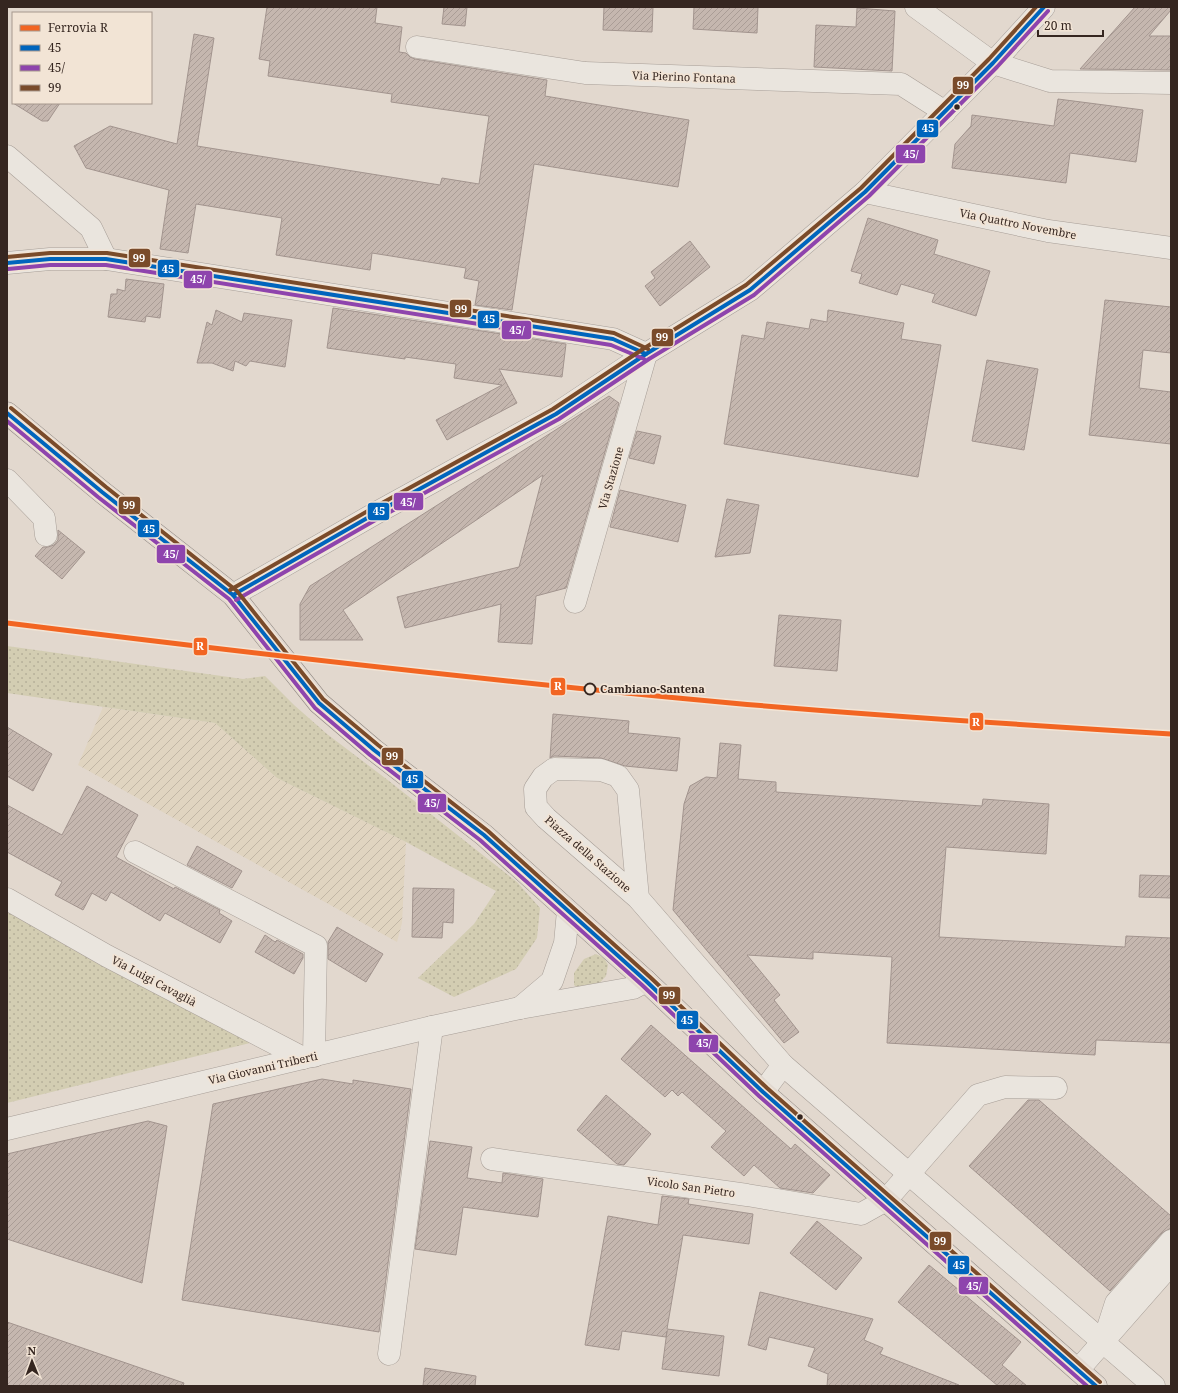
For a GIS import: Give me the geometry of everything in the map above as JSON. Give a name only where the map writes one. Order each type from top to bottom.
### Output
[{"type":"main road","points":[[7,413],[102,492],[233,595],[319,703],[374,750],[484,835],[646,981],[763,1092],[1096,1386]]},
{"type":"street","points":[[916,7],[993,63],[1050,81],[1171,83]]},
{"type":"street","points":[[233,595],[376,513],[556,414],[646,354],[750,290],[865,192],[993,63],[1044,7]]},
{"type":"street","name":"Via Pierino Fontana","points":[[417,47],[585,73],[901,84],[945,112]]},
{"type":"street","points":[[7,156],[91,228],[106,259]]},
{"type":"street","name":"Via Quattro Novembre","points":[[865,192],[1048,232],[1171,248]]},
{"type":"street","points":[[7,263],[50,259],[106,259],[612,339],[646,354]]},
{"type":"street","name":"Via Stazione","points":[[575,602],[646,354]]},
{"type":"street","points":[[7,480],[44,518],[46,535]]},
{"type":"street","name":"Piazza della Stazione","points":[[638,898],[628,790],[618,776],[601,770],[554,769],[543,777],[535,789],[536,807],[546,818],[638,898],[783,1065],[1154,1386]]},
{"type":"street","points":[[135,852],[316,946],[308,1057]]},
{"type":"street","name":"Via Luigi Cavaglià","points":[[7,899],[107,956],[308,1057]]},
{"type":"street","name":"Via Giovanni Triberti","points":[[520,1008],[552,981],[565,943],[568,911]]},
{"type":"street","name":"Via Giovanni Triberti","points":[[7,1129],[432,1027],[520,1008],[633,988],[646,981]]},
{"type":"street","points":[[389,1354],[432,1027]]},
{"type":"street","points":[[763,1092],[783,1065]]},
{"type":"street","name":"Vicolo San Pietro","points":[[492,1159],[747,1195],[861,1214],[886,1200],[978,1095],[1005,1087],[1056,1088]]},
{"type":"street","points":[[1104,1342],[1116,1303],[1171,1241]]},
{"type":"street","points":[[1078,1370],[1171,1264]]},
{"type":"shaded area","points":[[7,646],[243,679],[265,676],[294,705],[327,734],[517,882],[540,908],[537,938],[516,969],[454,997],[418,978],[474,924],[496,891],[406,842],[277,778],[215,723],[7,693]]},
{"type":"shaded area","points":[[103,707],[215,723],[277,778],[406,842],[402,923],[397,942],[78,765]]},
{"type":"shaded area","points":[[7,906],[254,1042],[7,1103]]},
{"type":"shaded area","points":[[596,954],[604,958],[608,965],[606,976],[596,987],[578,988],[574,985],[574,973],[584,959]]},
{"type":"building","points":[[267,7],[377,7],[375,23],[402,27],[399,52],[406,53],[415,59],[547,80],[545,96],[689,120],[678,187],[534,164],[512,310],[475,305],[479,281],[464,278],[466,268],[372,253],[370,270],[276,255],[282,218],[196,204],[188,253],[160,249],[169,190],[86,168],[74,146],[110,126],[177,144],[194,34],[214,38],[197,146],[440,185],[442,178],[479,184],[489,116],[391,102],[392,94],[268,76],[270,61],[259,59]]},
{"type":"building","points":[[444,7],[467,7],[465,26],[442,24]]},
{"type":"building","points":[[604,7],[653,7],[652,32],[603,30]]},
{"type":"building","points":[[694,7],[758,7],[757,33],[693,29]]},
{"type":"building","points":[[1135,7],[1171,7],[1171,10],[1149,36],[1171,36],[1171,70],[1080,69]]},
{"type":"building","points":[[857,8],[895,11],[892,71],[814,67],[816,25],[856,27]]},
{"type":"building","points":[[1058,99],[1143,110],[1136,162],[1070,153],[1066,183],[952,168],[955,144],[971,126],[972,115],[1054,126]]},
{"type":"building","points":[[15,104],[59,104],[48,121],[42,121]]},
{"type":"building","points":[[868,218],[938,240],[934,254],[990,271],[976,316],[932,302],[935,294],[901,284],[897,295],[859,283],[862,274],[851,271]]},
{"type":"building","points":[[690,241],[710,267],[660,306],[645,286],[655,278],[651,272]]},
{"type":"building","points":[[126,279],[164,284],[160,318],[146,316],[145,322],[108,317],[111,294],[117,294],[117,289],[125,291]]},
{"type":"building","points":[[1105,300],[1171,307],[1171,353],[1143,350],[1139,388],[1171,392],[1171,444],[1089,435]]},
{"type":"building","points":[[333,308],[566,344],[562,377],[499,369],[517,403],[447,440],[436,420],[502,385],[454,378],[456,364],[405,357],[405,359],[327,348]]},
{"type":"building","points":[[216,310],[242,322],[244,313],[292,320],[285,367],[250,361],[246,366],[235,361],[233,371],[212,363],[197,363],[207,322],[212,325]]},
{"type":"building","points":[[828,310],[904,323],[901,339],[941,345],[918,477],[724,444],[742,335],[764,339],[767,322],[809,329],[811,319],[827,322]]},
{"type":"building","points":[[987,360],[1038,369],[1024,450],[972,441]]},
{"type":"building","points":[[609,396],[619,403],[566,588],[536,596],[532,644],[498,642],[501,604],[405,628],[397,597],[519,567],[543,475],[343,610],[363,640],[300,640],[300,604],[310,586]]},
{"type":"building","points":[[637,431],[661,436],[654,464],[629,458]]},
{"type":"building","points":[[620,490],[686,505],[678,542],[610,527]]},
{"type":"building","points":[[727,499],[759,505],[750,553],[715,557]]},
{"type":"building","points":[[58,530],[85,552],[62,579],[35,556],[43,547],[54,545],[58,540]]},
{"type":"building","points":[[779,615],[841,620],[837,671],[774,666]]},
{"type":"building","points":[[553,714],[629,721],[628,733],[680,738],[677,771],[625,766],[601,758],[554,756],[550,758]]},
{"type":"building","points":[[7,727],[52,754],[33,791],[7,776]]},
{"type":"building","points":[[720,743],[741,745],[738,779],[776,782],[776,792],[982,806],[983,799],[1049,804],[1046,854],[946,847],[939,937],[1125,947],[1126,936],[1171,938],[1171,1043],[1096,1040],[1095,1055],[887,1043],[892,957],[813,952],[813,959],[747,955],[780,995],[774,1000],[799,1032],[784,1043],[673,910],[684,804],[690,786],[706,777],[717,778]]},
{"type":"building","points":[[87,786],[138,815],[116,857],[174,889],[175,887],[220,910],[219,913],[232,921],[220,943],[165,913],[160,921],[111,892],[106,901],[92,893],[83,910],[55,895],[62,882],[7,852],[7,805],[62,835]]},
{"type":"building","points":[[197,846],[242,871],[232,888],[187,865]]},
{"type":"building","points":[[1140,875],[1171,876],[1171,898],[1139,897]]},
{"type":"building","points":[[413,888],[454,889],[453,923],[443,922],[442,938],[412,937]]},
{"type":"building","points":[[337,927],[383,954],[366,982],[328,959],[328,942]]},
{"type":"building","points":[[265,935],[275,942],[277,940],[303,954],[303,958],[294,974],[255,952]]},
{"type":"building","points":[[651,1025],[791,1149],[795,1144],[830,1175],[813,1193],[780,1188],[754,1165],[744,1176],[711,1147],[726,1131],[682,1092],[678,1096],[672,1090],[665,1097],[621,1059]]},
{"type":"building","points":[[322,1079],[353,1084],[353,1080],[411,1089],[379,1332],[182,1300],[213,1104]]},
{"type":"building","points":[[606,1095],[651,1134],[624,1165],[617,1164],[577,1130]]},
{"type":"building","points":[[1028,1100],[1039,1100],[1171,1216],[1171,1228],[1162,1233],[1110,1291],[969,1166]]},
{"type":"building","points":[[148,1121],[167,1126],[142,1283],[7,1239],[7,1154]]},
{"type":"building","points":[[430,1141],[472,1147],[467,1178],[502,1183],[503,1173],[543,1179],[538,1217],[463,1207],[456,1255],[415,1249]]},
{"type":"building","points":[[662,1196],[689,1199],[688,1204],[753,1214],[749,1244],[683,1235],[667,1329],[724,1336],[719,1376],[662,1369],[667,1331],[666,1337],[622,1331],[619,1350],[585,1345],[608,1216],[658,1225]]},
{"type":"building","points":[[817,1221],[862,1258],[836,1290],[790,1253]]},
{"type":"building","points":[[929,1265],[1021,1342],[1002,1365],[1027,1386],[998,1386],[898,1302]]},
{"type":"building","points":[[760,1292],[873,1319],[864,1340],[883,1348],[880,1354],[959,1386],[827,1386],[828,1374],[808,1366],[815,1348],[769,1337],[766,1350],[748,1345]]},
{"type":"building","points":[[7,1322],[184,1383],[183,1386],[7,1386]]},
{"type":"building","points":[[425,1368],[476,1376],[475,1386],[423,1386]]},
{"type":"rail line","name":"R","points":[[7,623],[369,666],[731,703],[1006,724],[1171,734]]},
{"type":"transit line","name":"99","points":[[230,590],[373,508],[553,409],[643,349],[746,285],[861,188],[989,59],[1036,7]]},
{"type":"transit line","name":"45","points":[[233,595],[376,513],[556,414],[646,354],[750,290],[865,192],[993,63],[1044,7]]},
{"type":"transit line","name":"45/","points":[[236,600],[379,518],[559,419],[649,359],[754,295],[869,196],[997,67],[1048,11]]},
{"type":"transit line","name":"99","points":[[7,257],[50,253],[107,253],[614,333],[648,349]]},
{"type":"transit line","name":"45","points":[[7,263],[50,259],[106,259],[613,339],[646,354]]},
{"type":"transit line","name":"45/","points":[[8,269],[50,265],[106,265],[611,345],[644,359]]},
{"type":"transit line","name":"99","points":[[11,408],[106,487],[237,591],[323,699],[378,745],[488,831],[650,977],[767,1088],[1100,1382]]},
{"type":"transit line","name":"45","points":[[7,413],[102,492],[233,595],[319,703],[374,750],[484,835],[646,981],[763,1092],[1096,1386]]},
{"type":"transit line","name":"45/","points":[[7,421],[98,497],[229,599],[315,708],[370,755],[480,840],[642,985],[759,1096],[1087,1386]]},
{"type":"place","name":"Cambiano-Santena","points":[[590,689]]}]
